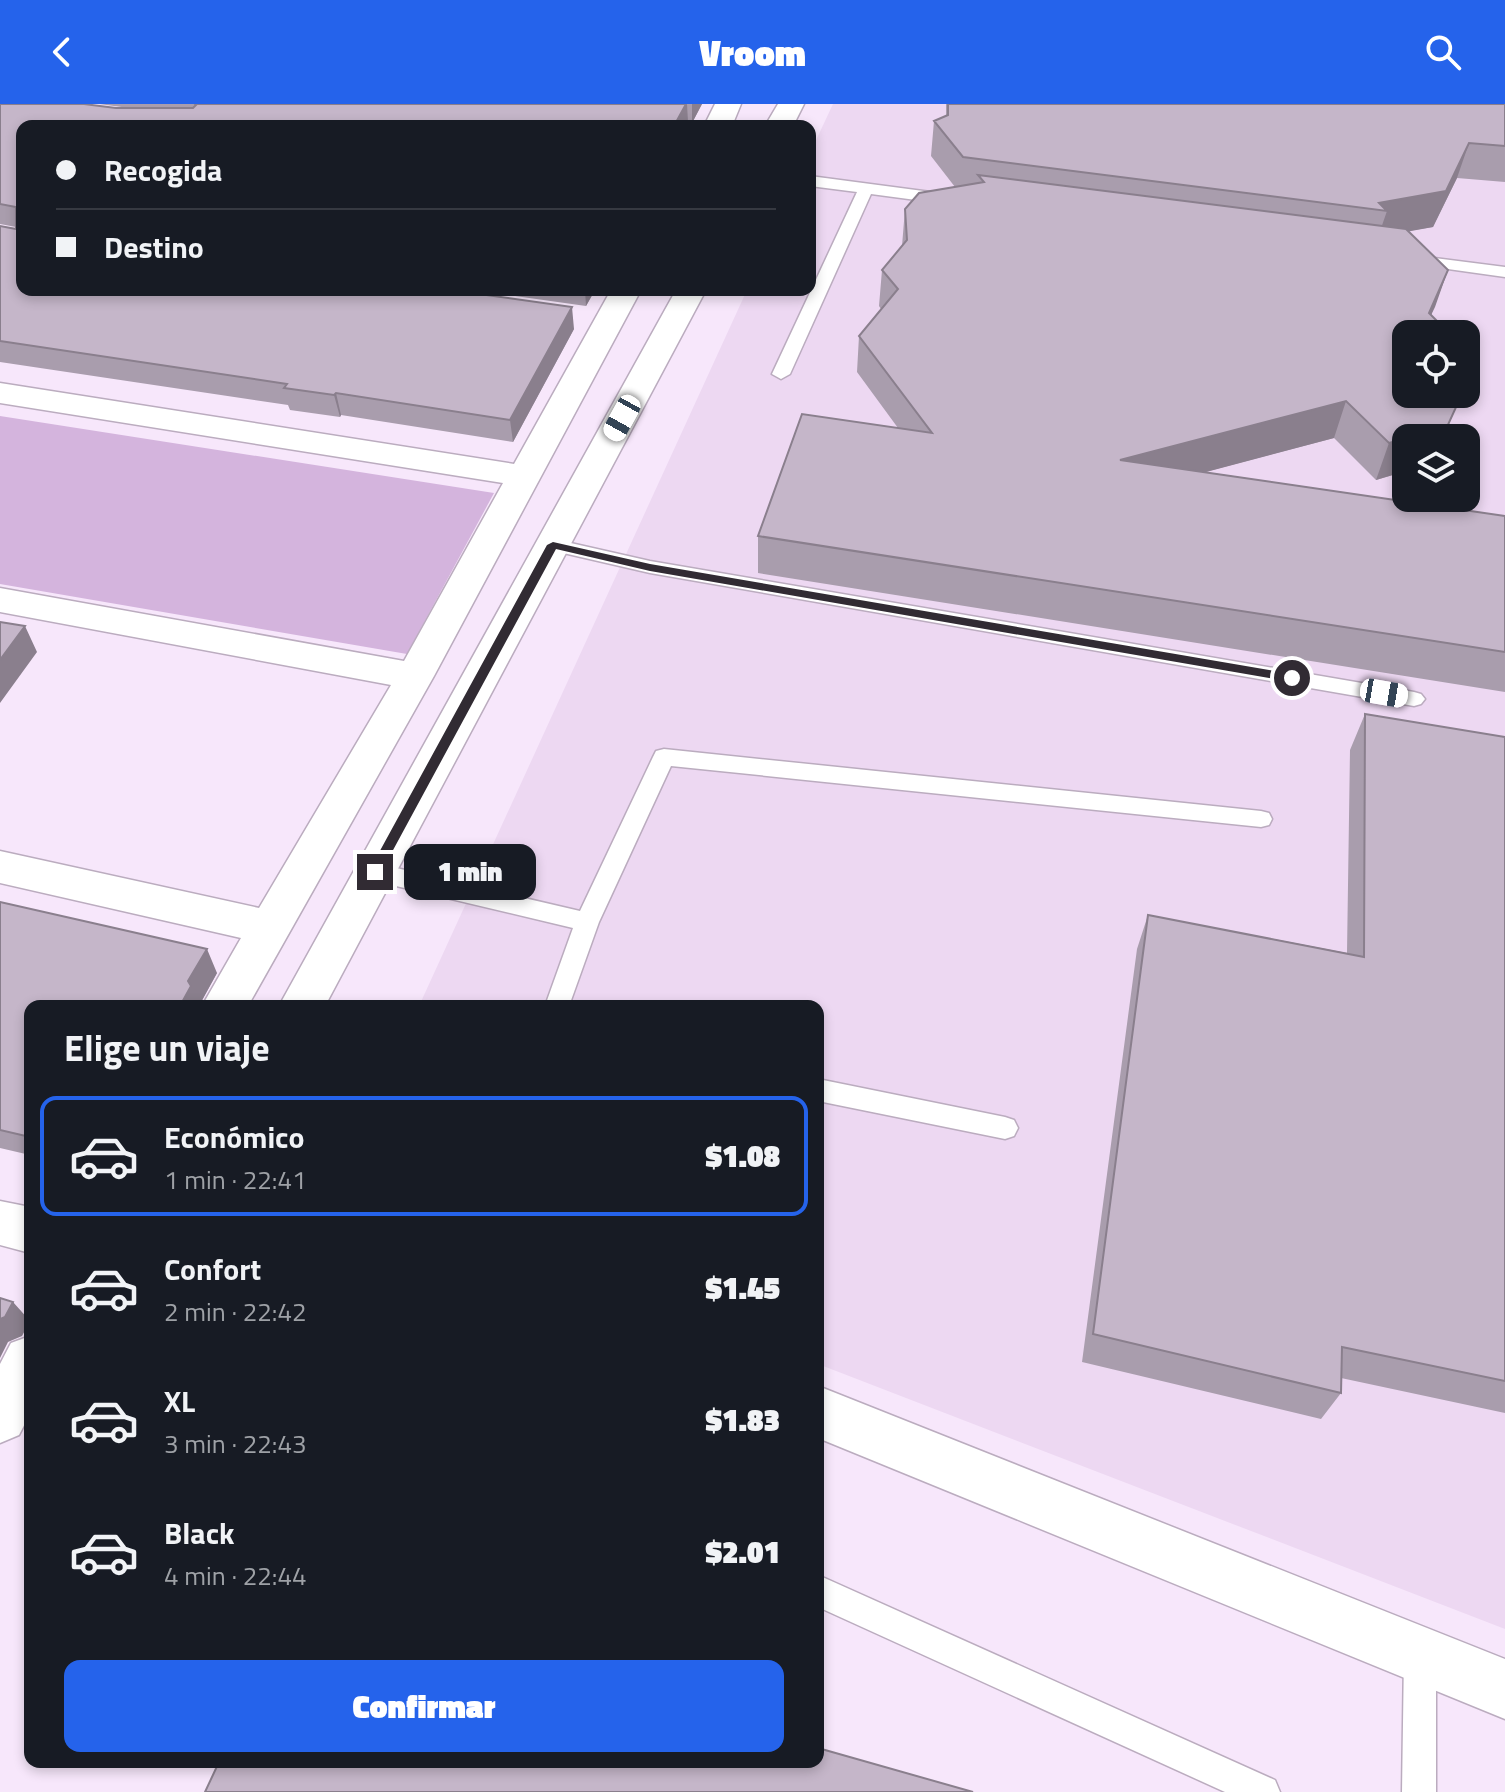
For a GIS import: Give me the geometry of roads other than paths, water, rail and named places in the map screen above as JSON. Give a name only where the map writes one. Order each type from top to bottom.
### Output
[{"type":"street","points":[[305,1000],[688,296]]},
{"type":"street","points":[[228,1000],[415,676],[525,476],[603,310]]},
{"type":"street","points":[[0,393],[525,476]]},
{"type":"street","points":[[0,600],[415,676]]},
{"type":"street","points":[[0,867],[269,927]]},
{"type":"street","points":[[0,1223],[24,1229]]},
{"type":"street","points":[[0,1417],[24,1372]]},
{"type":"street","points":[[824,1414],[1505,1689]]},
{"type":"lane","points":[[816,182],[959,200]]},
{"type":"lane","points":[[781,374],[866,188]]},
{"type":"lane","points":[[1396,258],[1505,272]]},
{"type":"lane","points":[[553,545],[665,570],[1414,699]]},
{"type":"lane","points":[[559,1000],[587,922],[664,757],[1261,819]]},
{"type":"lane","points":[[375,872],[587,922]]},
{"type":"lane","points":[[824,1091],[1005,1128]]},
{"type":"lane","points":[[824,1594],[1263,1792]]},
{"type":"lane","points":[[1419,1792],[1420,1655]]}]
